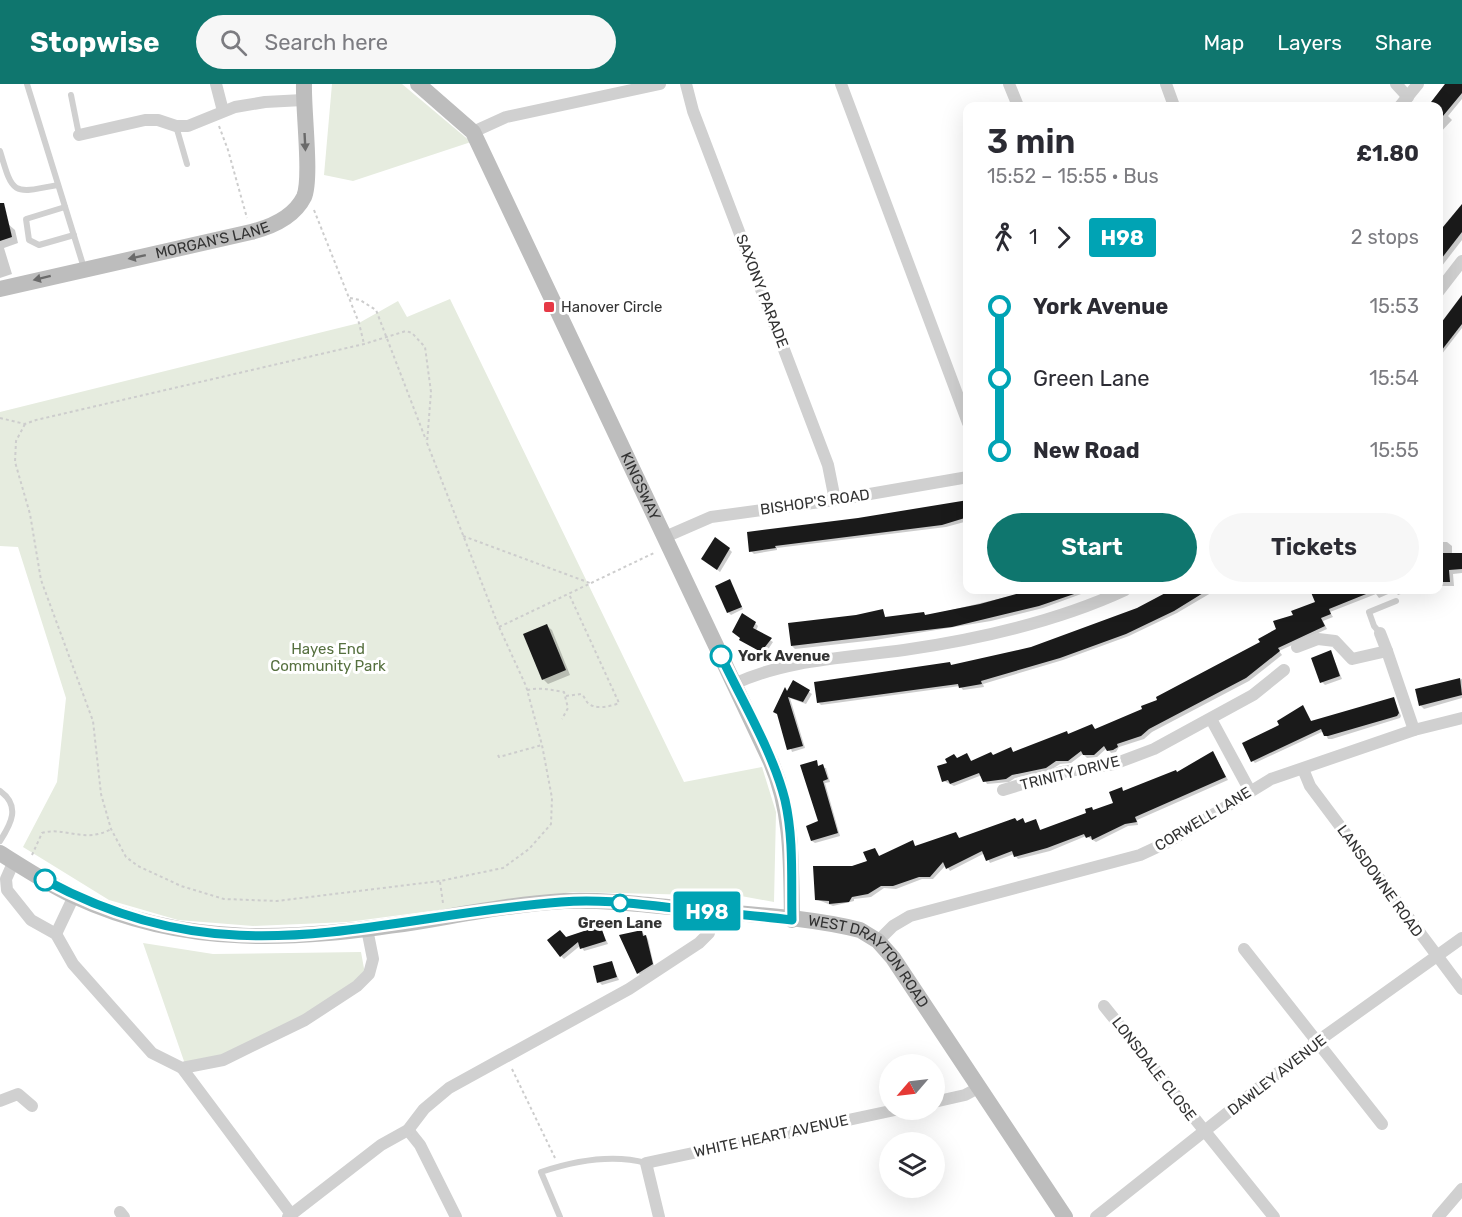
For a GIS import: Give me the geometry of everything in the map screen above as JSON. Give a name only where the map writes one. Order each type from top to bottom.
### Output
[{"type":"street","points":[[216,84],[218,113]]},
{"type":"street","name":"KINGSWAY","points":[[418,84],[473,132],[771,762],[785,800],[790,841],[792,920]]},
{"type":"street","points":[[473,132],[498,119],[514,114],[660,84]]},
{"type":"street","name":"SAXONY PARADE","points":[[686,84],[693,111],[828,465],[835,500]]},
{"type":"street","points":[[841,84],[963,410]]},
{"type":"street","points":[[1009,84],[1016,102]]},
{"type":"street","points":[[1166,84],[1173,102]]},
{"type":"street","points":[[1395,84],[1404,102],[1418,84]]},
{"type":"street","points":[[79,135],[145,120],[188,126],[218,113],[304,92],[306,191]]},
{"type":"street","name":"MORGAN'S LANE","points":[[0,289],[84,268],[251,232],[290,215],[301,202],[306,191]]},
{"type":"street","points":[[1443,286],[1462,261]]},
{"type":"street","name":"BISHOP'S ROAD","points":[[667,542],[711,517],[835,500],[963,478]]},
{"type":"street","points":[[734,684],[774,668],[924,647],[994,633],[1069,612],[1115,594]]},
{"type":"street","points":[[1380,633],[1414,730]]},
{"type":"street","points":[[1297,647],[1318,639],[1335,641],[1352,659],[1387,651]]},
{"type":"street","name":"TRINITY DRIVE","points":[[1003,790],[1062,772],[1114,764],[1170,742],[1253,695],[1284,670]]},
{"type":"street","name":"CORWELL LANE","points":[[878,941],[893,926],[910,916],[1107,866],[1155,849],[1271,778],[1303,770],[1414,730],[1462,718]]},
{"type":"street","points":[[1211,719],[1250,791]]},
{"type":"street","name":"LANSDOWNE ROAD","points":[[1303,770],[1310,786],[1462,989]]},
{"type":"street","points":[[13,861],[6,879],[7,890],[31,920],[56,934],[73,964],[144,1045],[152,1053],[182,1068],[290,1216],[381,1145],[408,1130],[416,1118],[436,1099],[505,1055],[630,989],[699,943],[709,933],[714,911]]},
{"type":"street","name":"WEST DRAYTON ROAD","points":[[13,861],[74,896],[156,924],[212,935],[296,937],[531,905],[586,901],[714,911],[853,928],[867,933],[878,941],[906,976],[1065,1217]]},
{"type":"street","points":[[56,934],[74,896]]},
{"type":"street","points":[[182,1068],[223,1060],[306,1020],[357,986],[369,974],[373,959],[367,929]]},
{"type":"street","name":"DAWLEY AVENUE","points":[[1096,1217],[1205,1133],[1318,1041],[1462,938]]},
{"type":"street","points":[[1244,949],[1382,1124]]},
{"type":"street","name":"LONSDALE CLOSE","points":[[1104,1006],[1274,1217]]},
{"type":"street","points":[[945,1100],[965,1095],[980,1087]]},
{"type":"street","points":[[0,1101],[18,1094],[32,1106]]},
{"type":"street","name":"WHITE HEART AVENUE","points":[[646,1162],[879,1113]]},
{"type":"street","points":[[408,1130],[420,1145],[456,1217]]},
{"type":"street","points":[[646,1162],[659,1217]]},
{"type":"street","points":[[1438,1217],[1462,1189]]},
{"type":"street","points":[[302,1206],[309,1217]]},
{"type":"lane","points":[[27,84],[84,268]]},
{"type":"lane","points":[[71,95],[79,135]]},
{"type":"lane","points":[[176,126],[188,164]]},
{"type":"lane","points":[[0,151],[9,181],[17,189],[28,191],[58,185]]},
{"type":"lane","points":[[65,207],[26,219],[29,240],[39,245],[74,235]]},
{"type":"lane","points":[[1380,633],[1374,627],[1369,612],[1396,601]]},
{"type":"lane","points":[[0,791],[12,805],[14,817],[0,841]]},
{"type":"lane","points":[[560,1217],[542,1172],[559,1166],[625,1157],[646,1162]]},
{"type":"path","points":[[218,113],[251,232]]},
{"type":"path","points":[[306,191],[350,298],[364,344]]},
{"type":"path","points":[[25,424],[15,441],[15,462],[30,514],[41,580],[93,721],[101,794],[111,829],[126,857],[138,866],[182,886],[224,899],[277,901],[440,881],[503,868],[529,849],[551,824],[552,798],[542,745],[527,690],[499,627],[376,310],[360,300],[350,298]]},
{"type":"path","points":[[0,418],[25,424],[364,344],[406,331],[412,333],[425,347],[431,392],[427,443]]},
{"type":"path","points":[[463,536],[591,584]]},
{"type":"path","points":[[499,627],[591,584],[667,542]]},
{"type":"path","points":[[566,696],[581,694],[588,704],[595,707],[619,704],[568,594]]},
{"type":"path","points":[[527,690],[544,687],[553,692],[564,692],[567,708],[562,719]]},
{"type":"path","points":[[498,755],[499,757],[542,745]]},
{"type":"path","points":[[13,861],[42,833],[52,830],[72,836],[104,833],[111,829]]},
{"type":"path","points":[[440,881],[444,917]]},
{"type":"path","points":[[505,1055],[559,1166]]},
{"type":"green space","points":[[332,84],[402,84],[471,142],[353,181],[324,175]]},
{"type":"green space","name":"Hayes End Community Park","points":[[450,299],[684,782],[762,767],[776,812],[774,902],[741,896],[573,892],[348,922],[253,926],[178,920],[109,900],[23,847],[57,782],[66,698],[18,547],[0,546],[0,412],[359,323],[398,301],[407,317]]},
{"type":"green space","points":[[143,943],[213,954],[361,952],[365,974],[323,1003],[257,1041],[210,1059],[185,1064]]},
{"type":"building","points":[[1445,84],[1462,84],[1462,93],[1443,116],[1443,102],[1431,102]]},
{"type":"building","points":[[0,203],[4,203],[12,237],[0,241]]},
{"type":"building","points":[[1462,204],[1462,232],[1443,257],[1443,227]]},
{"type":"building","points":[[1462,295],[1462,324],[1443,349],[1443,320]]},
{"type":"building","points":[[963,501],[963,519],[942,525],[775,546],[776,548],[749,552],[747,532],[858,518]]},
{"type":"building","points":[[715,537],[730,548],[717,570],[701,559]]},
{"type":"building","points":[[1443,553],[1462,553],[1462,569],[1449,570],[1450,582],[1443,582]]},
{"type":"building","points":[[730,579],[742,607],[727,613],[715,586]]},
{"type":"building","points":[[1016,594],[1074,594],[1039,606],[952,627],[791,646],[788,623],[856,615],[883,609],[885,617],[924,612],[925,615]]},
{"type":"building","points":[[1163,594],[1202,594],[1174,611],[1126,634],[1060,658],[981,681],[982,684],[959,688],[958,684],[817,703],[814,682],[950,662],[951,665],[1031,647],[1137,608]]},
{"type":"building","points":[[1312,594],[1366,594],[1329,609],[1331,614],[1321,618],[1325,626],[1278,648],[1280,651],[1246,678],[1149,729],[1141,736],[1117,744],[1118,747],[1113,750],[1107,751],[1104,746],[1094,755],[1083,755],[1081,751],[1068,761],[1056,761],[1046,768],[1012,775],[1006,779],[983,782],[979,773],[950,784],[948,780],[942,782],[937,766],[947,763],[945,759],[954,754],[957,758],[967,753],[971,761],[991,752],[993,755],[1011,747],[1013,752],[1067,731],[1068,734],[1092,724],[1095,729],[1142,709],[1141,706],[1157,700],[1156,697],[1260,642],[1258,639],[1276,629],[1273,621],[1293,615],[1291,611],[1315,602]]},
{"type":"building","points":[[742,613],[756,622],[753,628],[772,638],[761,652],[739,640],[740,638],[732,632]]},
{"type":"building","points":[[547,624],[566,670],[542,680],[523,634]]},
{"type":"building","points":[[1331,650],[1340,676],[1320,683],[1311,658]]},
{"type":"building","points":[[1460,678],[1462,695],[1419,706],[1415,689]]},
{"type":"building","points":[[793,680],[810,690],[803,702],[788,697],[803,746],[787,750],[777,714],[773,712],[785,687],[787,691]]},
{"type":"building","points":[[1394,697],[1399,713],[1397,716],[1328,736],[1324,736],[1321,729],[1251,762],[1242,743],[1279,725],[1277,721],[1303,705],[1311,721]]},
{"type":"building","points":[[1213,751],[1226,777],[1135,817],[1137,822],[1125,824],[1092,840],[1091,836],[1086,838],[1084,834],[1047,848],[1014,857],[1012,851],[986,861],[982,851],[946,869],[943,862],[930,877],[919,877],[893,886],[881,886],[868,894],[852,897],[849,902],[829,904],[829,901],[815,900],[813,866],[852,866],[867,861],[863,852],[875,848],[879,856],[913,840],[915,846],[956,832],[959,838],[1015,818],[1017,821],[1023,818],[1025,823],[1036,819],[1040,830],[1086,813],[1085,809],[1092,807],[1093,810],[1113,803],[1109,792],[1122,787],[1123,791],[1176,770],[1177,772]]},
{"type":"building","points":[[817,760],[818,766],[823,764],[828,779],[823,781],[838,833],[811,841],[806,826],[818,821],[800,765]]},
{"type":"building","points":[[599,926],[595,929],[601,927],[606,941],[580,949],[578,942],[560,957],[547,940],[560,930],[566,937]]},
{"type":"building","points":[[642,930],[643,936],[646,935],[653,964],[637,974],[619,935]]},
{"type":"building","points":[[612,961],[617,977],[597,983],[593,966]]},
{"type":"bus line","name":"H98","points":[[45,880],[74,896],[156,924],[242,938],[325,934],[511,907],[586,901],[792,920],[790,841],[785,800],[771,762],[721,656]]},
{"type":"place","name":"Hanover Circle","points":[[549,307]]},
{"type":"place","name":"York Avenue","points":[[721,656]]},
{"type":"place","name":"Green Lane","points":[[620,903]]}]
